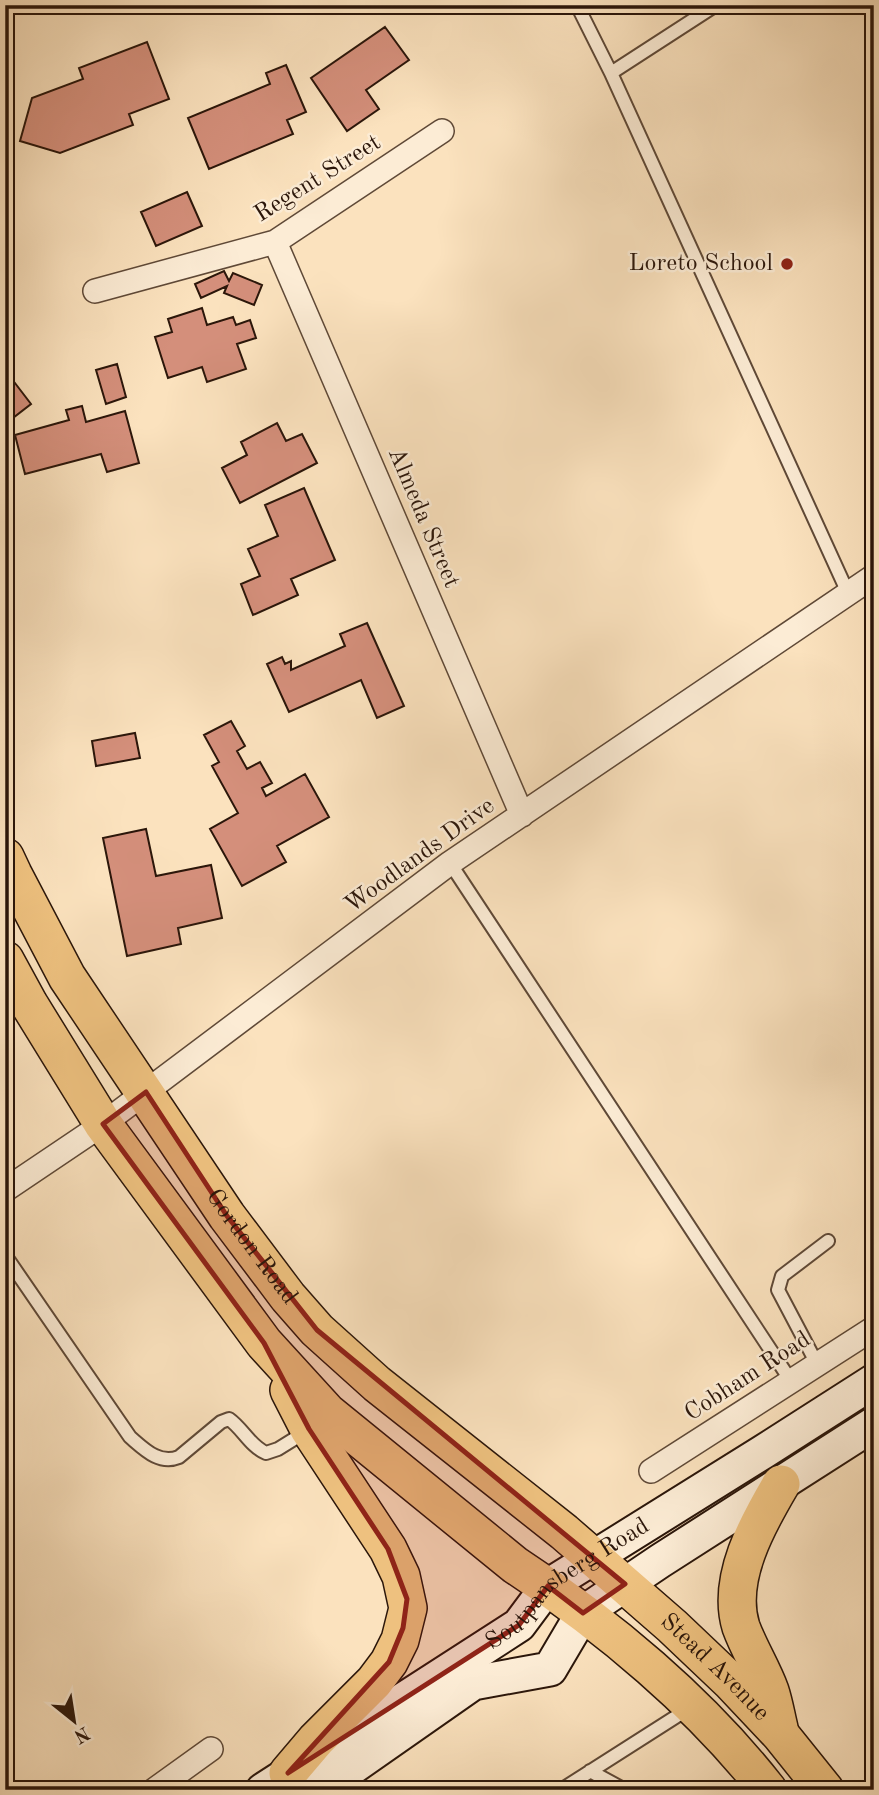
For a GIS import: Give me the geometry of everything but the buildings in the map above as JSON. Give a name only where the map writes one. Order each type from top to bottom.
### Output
[{"type":"main road","name":"Gordon Road","points":[[5,857],[67,977],[227,1216],[288,1297],[317,1330],[377,1384],[592,1557]]},
{"type":"main road","name":"Gordon Road","points":[[5,960],[103,1124],[264,1343],[327,1412],[515,1565],[548,1586]]},
{"type":"main road","points":[[264,1343],[310,1429],[388,1549],[401,1576],[408,1608],[400,1640],[389,1662],[374,1682],[275,1781]]},
{"type":"main road","name":"Soutpansberg Road","points":[[275,1781],[519,1625],[548,1586],[874,1381]]},
{"type":"main road","name":"Soutpansberg Road","points":[[320,1790],[473,1683],[550,1669],[583,1613],[874,1424]]},
{"type":"main road","points":[[780,1734],[770,1692],[740,1623],[738,1589],[758,1522],[781,1484]]},
{"type":"main road","name":"Stead Avenue","points":[[592,1557],[673,1626],[724,1675],[780,1734],[825,1790]]},
{"type":"main road","name":"Stead Avenue","points":[[548,1586],[634,1652],[734,1749],[768,1790]]},
{"type":"street","name":"Regent Street","points":[[95,291],[275,242],[442,131]]},
{"type":"street","name":"Almeda Street","points":[[275,242],[522,815]]},
{"type":"street","name":"Woodlands Drive","points":[[5,1190],[103,1124],[450,863],[874,576]]},
{"type":"street","name":"Cobham Road","points":[[651,1471],[874,1328]]},
{"type":"street","points":[[154,1790],[211,1749]]},
{"type":"lane","points":[[577,5],[611,73],[848,593]]},
{"type":"lane","points":[[611,73],[716,5]]},
{"type":"lane","points":[[450,863],[791,1381]]},
{"type":"lane","points":[[817,1364],[778,1290],[782,1276],[828,1241]]},
{"type":"lane","points":[[5,1247],[7,1258],[130,1437],[153,1456],[171,1460],[179,1457],[221,1422],[229,1419],[256,1449],[266,1454],[310,1429]]},
{"type":"lane","points":[[561,1790],[692,1707]]},
{"type":"lane","points":[[590,1771],[625,1790]]},
{"type":"highlighted area","points":[[146,1092],[227,1216],[317,1330],[625,1584],[583,1613],[548,1586],[519,1625],[288,1773],[389,1662],[403,1628],[407,1599],[388,1549],[309,1429],[264,1343],[103,1124]]},
{"type":"place","name":"Loreto School","points":[[787,264]]}]
